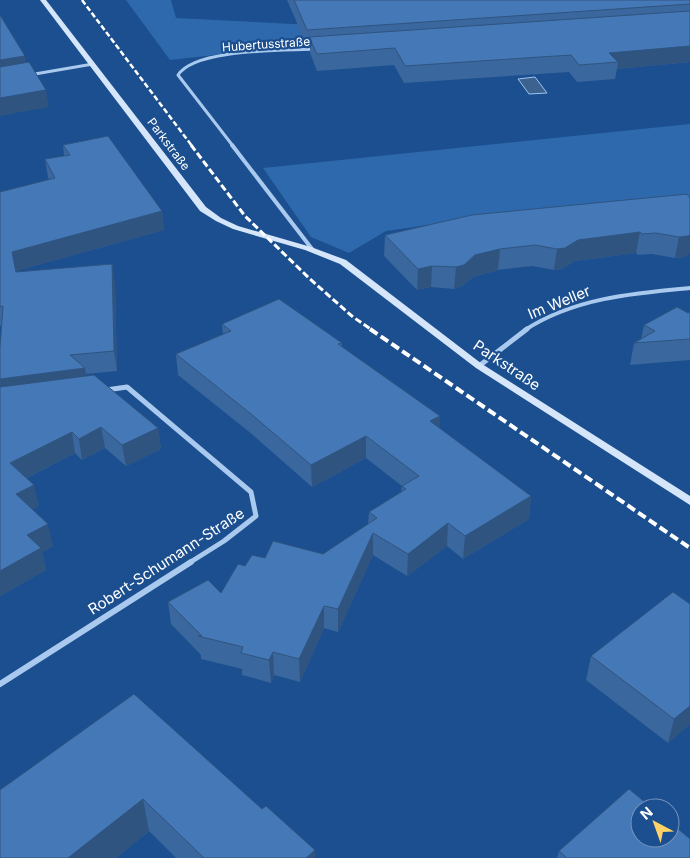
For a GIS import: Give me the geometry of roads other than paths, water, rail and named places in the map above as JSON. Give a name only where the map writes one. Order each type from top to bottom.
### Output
[{"type":"street","name":"Parkstraße","points":[[44,0],[203,209],[224,223],[265,238],[312,249],[343,262],[479,366],[690,501]]},
{"type":"street","name":"Hubertusstraße","points":[[178,75],[183,67],[197,60],[218,56],[316,49]]},
{"type":"street","points":[[28,75],[93,64]]},
{"type":"street","name":"Parkstraße","points":[[178,75],[312,249]]},
{"type":"street","name":"Im Weller","points":[[479,366],[527,328],[569,308],[605,297],[690,288]]},
{"type":"street","name":"Robert-Schumann-Straße","points":[[0,684],[224,541],[256,516],[251,492],[127,387],[98,391]]},
{"type":"railway","points":[[82,0],[192,146]]},
{"type":"railway","points":[[191,145],[245,216],[310,279],[353,317],[372,330]]},
{"type":"railway","points":[[370,329],[690,548]]}]
